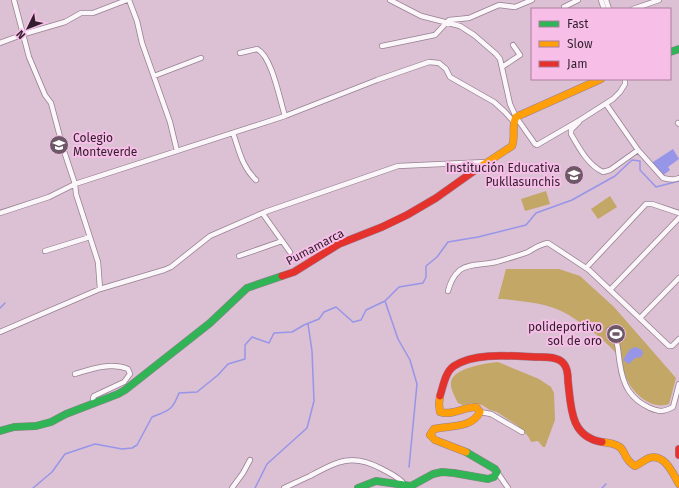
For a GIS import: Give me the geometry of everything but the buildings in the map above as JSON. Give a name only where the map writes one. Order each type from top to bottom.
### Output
[{"type":"main road","points":[[514,119],[599,80]]},
{"type":"main road","name":"Pumamarca","points":[[0,431],[14,427],[36,426],[51,422],[66,414],[125,390],[210,324],[247,288],[294,272],[339,244],[382,227],[407,215],[436,198],[512,146],[514,142],[512,129],[514,119]]},
{"type":"main road","points":[[358,488],[376,481],[411,486],[430,475],[445,472],[490,480],[496,476],[497,472],[495,469],[464,450],[435,440],[430,435],[431,431],[438,427],[472,422],[476,419],[480,412],[476,407],[471,407],[445,414],[440,412],[439,405],[443,389],[449,371],[453,366],[471,360],[498,356],[554,358],[560,361],[565,365],[567,371],[574,422],[581,432],[587,438],[620,446],[624,450],[630,463],[635,466],[652,458],[658,458],[665,462],[679,484]]},
{"type":"main road","points":[[679,449],[679,455]]},
{"type":"street","points":[[14,0],[32,63],[45,95],[51,103],[63,148],[75,184],[76,194],[98,262],[100,289]]},
{"type":"street","points":[[0,43],[24,34],[66,22],[81,12],[93,13],[128,0],[137,21],[142,43],[170,122],[176,151]]},
{"type":"street","points":[[390,0],[421,16],[460,26],[474,35],[496,54],[500,59],[514,119]]},
{"type":"street","points":[[382,46],[435,35],[449,20],[469,18],[499,5],[514,7],[532,0]]},
{"type":"street","points":[[564,7],[571,2],[578,0]]},
{"type":"street","points":[[646,7],[659,0]]},
{"type":"street","points":[[502,67],[520,55],[513,45]]},
{"type":"street","points":[[240,54],[257,49],[264,55],[276,86],[284,116]]},
{"type":"street","points":[[154,76],[201,58]]},
{"type":"street","points":[[0,213],[49,196],[75,184],[284,116],[377,80],[430,62],[439,63],[446,69],[450,77],[494,102],[514,119],[532,142],[537,145],[606,104],[620,92],[625,84],[625,80]]},
{"type":"street","points":[[606,104],[638,150],[663,178],[679,178]]},
{"type":"street","points":[[580,120],[571,130],[571,134],[590,162],[599,170],[603,172],[610,170],[638,150]]},
{"type":"street","points":[[234,133],[244,166],[249,174],[256,180]]},
{"type":"street","points":[[0,332],[100,289],[171,267],[210,236],[315,194],[398,166],[487,162]]},
{"type":"street","points":[[586,268],[646,204],[652,204],[679,213]]},
{"type":"street","points":[[263,214],[290,252]]},
{"type":"street","points":[[610,290],[679,218]]},
{"type":"street","points":[[45,251],[90,237]]},
{"type":"street","points":[[239,256],[282,241]]},
{"type":"street","points":[[448,291],[451,280],[464,267],[493,263],[514,257],[548,243],[586,268],[669,346],[672,346],[679,339]]},
{"type":"street","points":[[640,318],[679,278]]},
{"type":"street","points":[[609,330],[615,336],[618,346],[620,364],[625,385],[635,398],[643,405],[660,412],[669,410],[673,407],[679,384]]},
{"type":"street","points":[[75,374],[101,366],[123,367],[128,369],[130,374],[124,382],[94,396],[92,398],[94,403]]},
{"type":"street","points":[[480,412],[491,414],[522,432]]},
{"type":"street","points":[[232,488],[250,460]]},
{"type":"street","points":[[284,488],[320,470],[345,460],[356,460],[370,463],[396,477],[405,486]]},
{"type":"street","points":[[497,472],[508,488]]},
{"type":"shaded area","points":[[673,149],[679,159],[668,167],[670,170],[662,176],[653,162]]},
{"type":"shaded area","points":[[546,191],[550,204],[525,211],[521,199]]},
{"type":"shaded area","points":[[610,196],[617,207],[598,219],[591,209]]},
{"type":"shaded area","name":"polideportivo sol de oro","points":[[506,269],[559,269],[580,276],[614,307],[676,378],[669,404],[652,404],[638,395],[628,382],[615,352],[605,341],[567,314],[545,305],[498,299]]},
{"type":"shaded area","points":[[636,347],[642,350],[643,353],[641,357],[635,358],[629,364],[623,360],[630,349]]},
{"type":"shaded area","points":[[498,362],[539,379],[551,387],[554,393],[555,420],[545,447],[543,447],[538,441],[531,442],[528,436],[518,426],[497,412],[482,405],[472,403],[463,405],[458,403],[451,387],[453,377],[471,367]]},
{"type":"waterway","points":[[33,488],[52,472],[65,454],[95,444],[122,449],[132,448],[137,445],[152,417],[172,407],[179,393],[197,392],[218,375],[228,364],[245,359],[245,345],[252,337],[269,343],[274,333],[292,332],[319,319],[324,312],[336,307],[353,322],[361,320],[366,310],[385,301],[399,287],[423,283],[426,277],[426,266],[437,257],[448,242],[478,237],[526,225],[536,213],[572,200],[615,176],[632,160],[640,161],[640,170],[656,187],[679,181]]},
{"type":"waterway","points":[[385,301],[398,339],[410,360],[417,384],[409,467]]},
{"type":"waterway","points":[[0,308],[5,303]]},
{"type":"waterway","points":[[255,488],[267,464],[307,428],[314,401],[312,351],[308,324]]},
{"type":"waterway","points":[[602,488],[606,484]]},
{"type":"traffic: fast","points":[[671,52],[679,49]]},
{"type":"traffic: fast","points":[[0,431],[14,427],[36,426],[51,422],[66,414],[118,394],[210,323],[247,288],[282,276]]},
{"type":"traffic: fast","points":[[358,488],[376,481],[411,486],[433,474],[442,472],[488,479],[494,477],[497,472],[495,469],[466,452]]},
{"type":"traffic: slow","points":[[474,171],[512,146],[516,117],[599,80]]},
{"type":"traffic: slow","points":[[440,396],[440,412],[449,413],[476,407],[480,412],[466,424],[434,429],[430,435],[435,440],[466,452]]},
{"type":"traffic: slow","points":[[602,442],[611,443],[621,448],[630,462],[635,466],[649,458],[655,457],[664,461],[679,484]]},
{"type":"traffic: jam","points":[[282,276],[294,272],[339,244],[382,227],[407,215],[436,198],[474,171]]},
{"type":"traffic: jam","points":[[440,396],[448,372],[454,366],[472,359],[493,356],[555,358],[561,361],[566,368],[570,401],[574,419],[578,427],[591,439],[602,442]]},
{"type":"traffic: jam","points":[[679,449],[679,455]]},
{"type":"place","name":"Colegio Monteverde","points":[[59,145]]},
{"type":"place","name":"Institución Educativa Pukllasunchis","points":[[574,175]]},
{"type":"place","name":"polideportivo sol de oro","points":[[616,334]]}]
